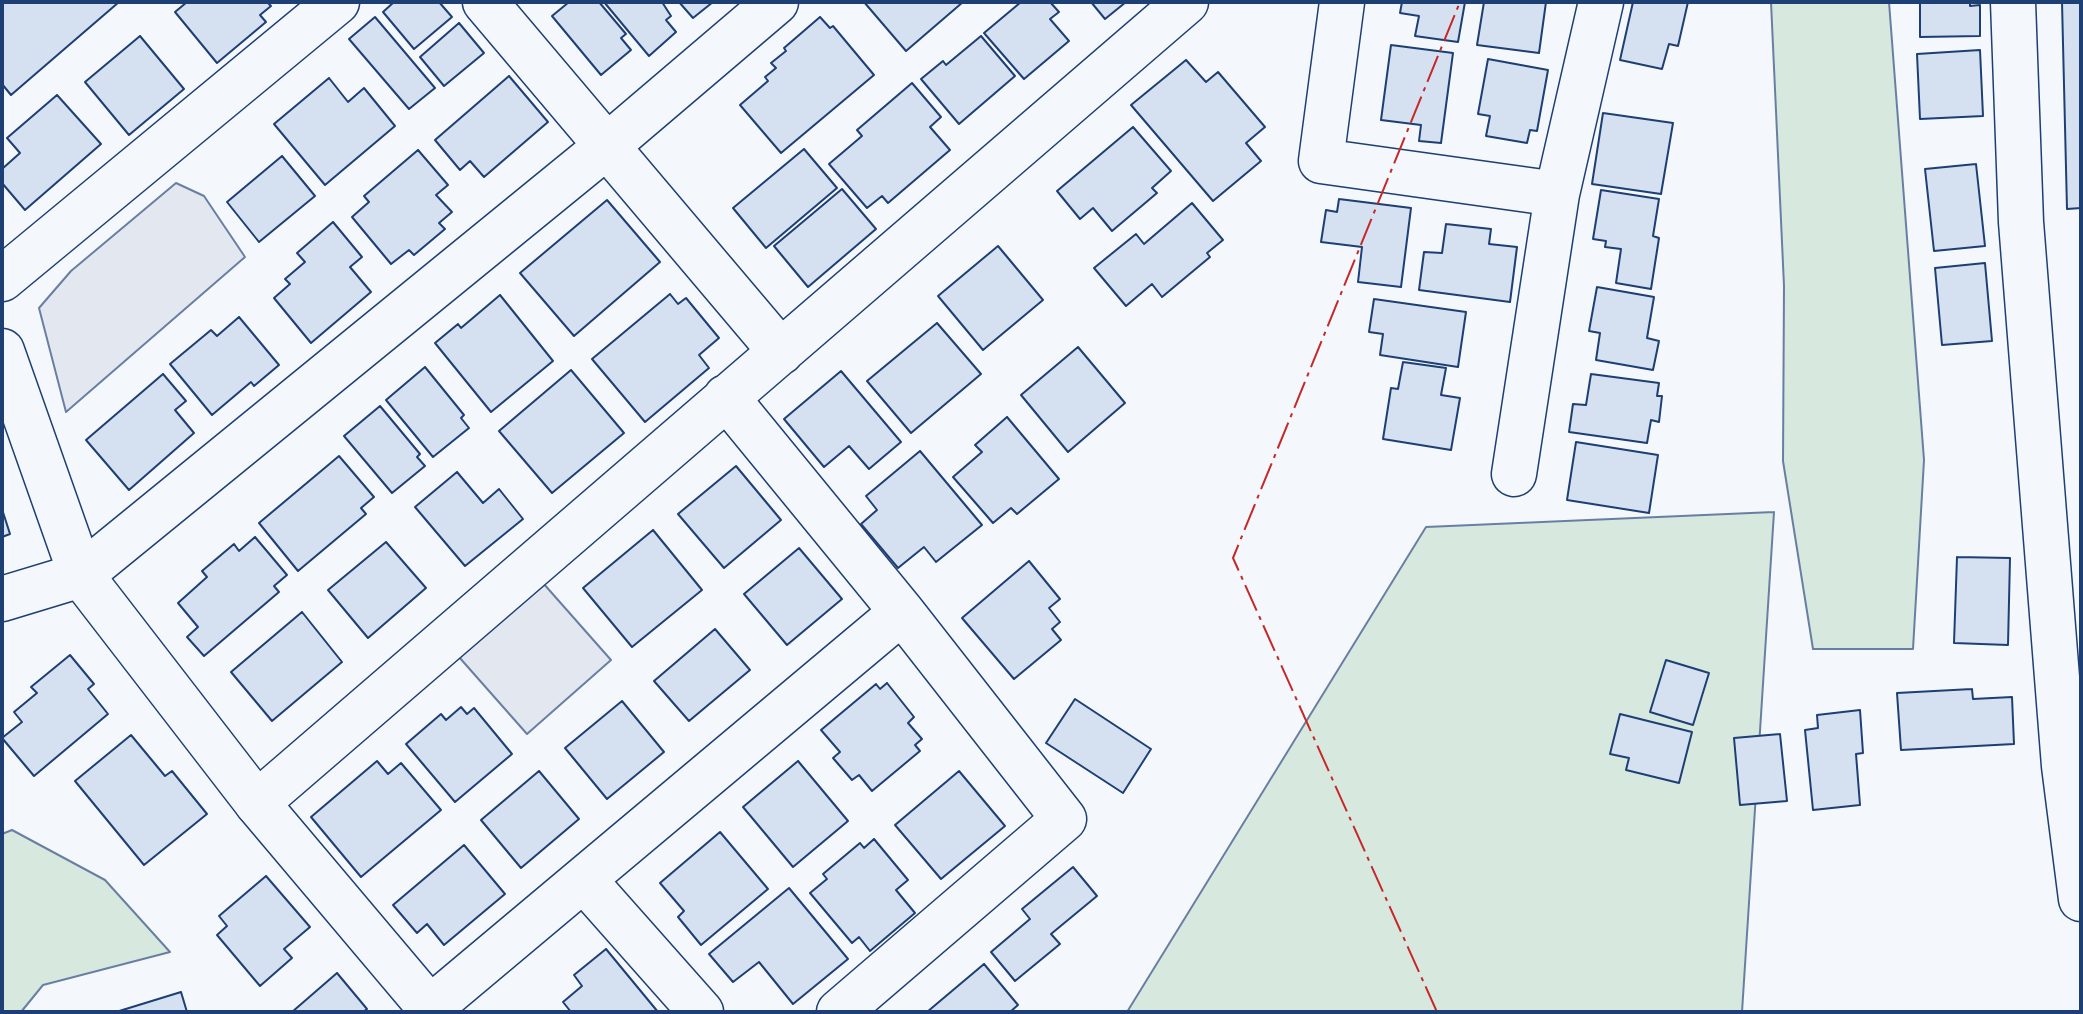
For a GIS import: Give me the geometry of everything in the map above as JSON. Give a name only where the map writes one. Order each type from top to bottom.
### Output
[{"type":"street","points":[[2,279],[337,2]]},
{"type":"street","points":[[485,2],[781,352]]},
{"type":"street","points":[[2,599],[81,575],[607,146],[776,2]]},
{"type":"street","points":[[257,803],[1186,2]]},
{"type":"street","points":[[1342,2],[1321,161],[1557,194]]},
{"type":"street","points":[[1514,474],[1557,194],[1601,2]]},
{"type":"street","points":[[2013,2],[2021,222],[2072,751],[2081,899]]},
{"type":"street","points":[[2,351],[81,575],[257,803],[430,1008],[902,612]]},
{"type":"street","points":[[726,397],[902,612],[1064,819],[839,1012]]},
{"type":"street","points":[[584,880],[701,1012]]},
{"type":"shaded area","points":[[1771,2],[1889,2],[1924,460],[1913,649],[1813,649],[1783,461],[1784,286]]},
{"type":"shaded area","points":[[176,183],[204,196],[245,257],[66,412],[39,308],[71,271]]},
{"type":"shaded area","points":[[1774,512],[1742,1012],[1127,1012],[1426,527]]},
{"type":"shaded area","points":[[543,583],[611,660],[527,734],[459,657]]},
{"type":"shaded area","points":[[12,830],[105,880],[170,952],[43,985],[21,1012],[2,1012],[2,834]]},
{"type":"building","points":[[2,2],[119,2],[11,95],[2,84]]},
{"type":"building","points":[[187,2],[267,2],[271,6],[260,15],[266,22],[217,63],[175,12]]},
{"type":"building","points":[[394,2],[439,2],[452,17],[414,49],[383,12]]},
{"type":"building","points":[[569,2],[599,2],[626,34],[621,38],[631,50],[601,75],[552,16]]},
{"type":"building","points":[[604,2],[662,2],[671,16],[666,20],[676,32],[649,56]]},
{"type":"building","points":[[679,2],[713,2],[693,18]]},
{"type":"building","points":[[864,2],[963,2],[906,51]]},
{"type":"building","points":[[1021,2],[1050,2],[1059,12],[1050,19],[1069,41],[1024,79],[984,33]]},
{"type":"building","points":[[1091,2],[1126,2],[1105,19]]},
{"type":"building","points":[[1402,2],[1465,2],[1458,42],[1415,36],[1419,16],[1400,13]]},
{"type":"building","points":[[1484,2],[1546,2],[1539,53],[1477,45]]},
{"type":"building","points":[[1633,2],[1688,2],[1678,46],[1669,44],[1662,69],[1620,60]]},
{"type":"building","points":[[1970,2],[1970,6],[1980,5],[1980,36],[1920,37],[1920,3]]},
{"type":"building","points":[[2062,2],[2081,2],[2081,208],[2067,209]]},
{"type":"building","points":[[375,17],[435,88],[409,109],[349,39]]},
{"type":"building","points":[[820,17],[830,28],[833,26],[874,75],[781,153],[740,105],[768,81],[765,77],[776,68],[771,63],[786,51],[784,48]]},
{"type":"building","points":[[459,23],[484,53],[444,86],[420,57]]},
{"type":"building","points":[[140,36],[184,89],[129,135],[85,82]]},
{"type":"building","points":[[981,36],[1015,76],[959,124],[921,79],[943,61],[946,65]]},
{"type":"building","points":[[1391,45],[1453,53],[1441,143],[1419,141],[1421,125],[1381,120]]},
{"type":"building","points":[[1980,50],[1983,116],[1920,119],[1917,54]]},
{"type":"building","points":[[1488,59],[1548,70],[1537,131],[1530,130],[1527,143],[1486,136],[1490,116],[1478,114]]},
{"type":"building","points":[[1186,60],[1206,82],[1218,72],[1265,127],[1246,143],[1261,161],[1213,201],[1131,105]]},
{"type":"building","points":[[509,76],[548,122],[484,177],[470,161],[460,170],[435,140]]},
{"type":"building","points":[[329,78],[348,102],[364,88],[395,126],[325,185],[274,124]]},
{"type":"building","points":[[912,83],[941,117],[930,127],[950,150],[888,203],[882,196],[867,208],[829,164],[862,136],[857,130]]},
{"type":"building","points":[[57,95],[101,144],[25,210],[2,183],[2,169],[20,153],[7,138]]},
{"type":"building","points":[[1603,113],[1673,123],[1661,194],[1592,184]]},
{"type":"building","points":[[1133,127],[1171,171],[1152,188],[1157,193],[1112,231],[1093,208],[1080,219],[1057,191]]},
{"type":"building","points":[[804,149],[837,188],[766,248],[733,208]]},
{"type":"building","points":[[418,150],[448,185],[436,195],[452,212],[439,223],[445,229],[414,255],[409,250],[391,264],[352,217],[369,202],[364,196]]},
{"type":"building","points":[[282,156],[315,196],[259,242],[227,202]]},
{"type":"building","points":[[1976,164],[1985,246],[1934,251],[1925,169]]},
{"type":"building","points":[[842,189],[876,229],[808,287],[774,246]]},
{"type":"building","points":[[1601,190],[1659,199],[1653,236],[1659,238],[1651,289],[1616,283],[1621,249],[1605,247],[1606,241],[1593,239]]},
{"type":"building","points":[[1339,199],[1411,208],[1401,287],[1358,282],[1362,247],[1321,242],[1326,210],[1337,212]]},
{"type":"building","points":[[607,200],[660,262],[574,336],[520,273]]},
{"type":"building","points":[[1192,203],[1223,240],[1207,253],[1210,257],[1162,297],[1152,284],[1126,306],[1094,268],[1136,234],[1144,244]]},
{"type":"building","points":[[333,222],[362,257],[350,267],[371,292],[311,343],[274,298],[290,284],[285,279],[305,262],[297,253]]},
{"type":"building","points":[[1446,224],[1491,229],[1489,244],[1517,247],[1510,302],[1419,290],[1424,252],[1442,253]]},
{"type":"building","points":[[998,246],[1043,300],[983,350],[938,296]]},
{"type":"building","points":[[1985,263],[1992,341],[1942,345],[1935,268]]},
{"type":"building","points":[[1597,287],[1654,297],[1647,338],[1659,341],[1653,370],[1596,360],[1600,333],[1589,331]]},
{"type":"building","points":[[670,294],[678,304],[686,298],[719,338],[699,355],[709,368],[645,422],[592,359]]},
{"type":"building","points":[[500,295],[553,361],[491,412],[435,343],[458,324],[461,328]]},
{"type":"building","points":[[1374,299],[1466,312],[1458,367],[1380,355],[1383,334],[1369,332]]},
{"type":"building","points":[[239,317],[279,365],[254,386],[251,382],[212,415],[170,364],[211,330],[217,336]]},
{"type":"building","points":[[937,323],[981,374],[911,433],[867,381]]},
{"type":"building","points":[[1078,347],[1125,403],[1068,452],[1021,395]]},
{"type":"building","points":[[1403,362],[1446,368],[1441,395],[1460,398],[1451,450],[1383,439],[1391,388],[1398,389]]},
{"type":"building","points":[[425,367],[464,415],[461,418],[469,428],[433,457],[386,400]]},
{"type":"building","points":[[571,370],[624,433],[552,493],[499,431]]},
{"type":"building","points":[[841,371],[901,442],[869,469],[849,446],[824,467],[784,419]]},
{"type":"building","points":[[163,374],[186,401],[175,410],[194,433],[129,490],[86,440]]},
{"type":"building","points":[[1591,374],[1659,383],[1657,396],[1662,396],[1659,422],[1651,420],[1647,443],[1569,432],[1573,404],[1586,405]]},
{"type":"building","points":[[380,406],[420,454],[417,457],[425,466],[392,493],[344,436]]},
{"type":"building","points":[[1007,417],[1059,479],[1017,514],[1011,508],[993,523],[953,477],[982,452],[975,445]]},
{"type":"building","points":[[1576,442],[1658,455],[1649,513],[1567,500]]},
{"type":"building","points":[[920,451],[982,525],[936,562],[924,547],[898,568],[861,524],[877,510],[866,496]]},
{"type":"building","points":[[339,456],[374,497],[361,508],[366,514],[298,571],[259,523]]},
{"type":"building","points":[[736,466],[781,520],[724,568],[678,514]]},
{"type":"building","points":[[457,472],[483,503],[499,489],[523,519],[465,566],[415,507]]},
{"type":"building","points":[[2,509],[10,534],[2,537]]},
{"type":"building","points":[[653,530],[702,590],[632,647],[583,588]]},
{"type":"building","points":[[255,537],[287,575],[274,586],[279,592],[204,656],[187,637],[198,627],[178,603],[207,577],[202,571],[234,544],[239,551]]},
{"type":"building","points":[[386,542],[426,588],[368,638],[328,590]]},
{"type":"building","points":[[799,548],[842,599],[787,645],[744,594]]},
{"type":"building","points":[[1957,557],[2010,558],[2008,645],[1954,643]]},
{"type":"building","points":[[1029,561],[1060,599],[1049,608],[1060,622],[1052,629],[1061,640],[1014,679],[962,618]]},
{"type":"building","points":[[302,612],[342,662],[272,721],[231,672]]},
{"type":"building","points":[[715,629],[750,670],[689,721],[654,681]]},
{"type":"building","points":[[70,655],[94,684],[88,689],[108,714],[34,776],[2,738],[22,722],[14,712],[37,693],[31,687]]},
{"type":"building","points":[[1666,660],[1709,673],[1693,725],[1650,712]]},
{"type":"building","points":[[887,683],[914,717],[908,723],[922,739],[915,745],[920,751],[872,791],[859,775],[852,780],[833,758],[840,752],[821,730],[876,684],[880,689]]},
{"type":"building","points":[[1972,689],[1973,699],[2012,697],[2014,744],[1901,750],[1897,693]]},
{"type":"building","points":[[1075,699],[1151,749],[1123,793],[1046,743]]},
{"type":"building","points":[[622,701],[664,752],[607,799],[565,748]]},
{"type":"building","points":[[461,707],[467,714],[474,708],[512,754],[455,802],[406,744],[441,714],[446,720]]},
{"type":"building","points":[[1860,710],[1863,753],[1856,754],[1860,805],[1813,810],[1805,730],[1818,728],[1817,715]]},
{"type":"building","points":[[1620,714],[1692,732],[1679,783],[1626,770],[1629,758],[1610,754]]},
{"type":"building","points":[[1780,734],[1787,801],[1740,805],[1734,738]]},
{"type":"building","points":[[131,735],[165,776],[172,771],[207,814],[144,865],[75,781]]},
{"type":"building","points":[[377,761],[388,774],[401,763],[441,810],[361,877],[311,817]]},
{"type":"building","points":[[798,761],[848,821],[793,867],[743,807]]},
{"type":"building","points":[[539,771],[579,819],[521,868],[481,820]]},
{"type":"building","points":[[959,771],[1005,826],[941,879],[895,825]]},
{"type":"building","points":[[720,832],[768,889],[701,945],[678,917],[684,911],[660,883]]},
{"type":"building","points":[[874,839],[908,880],[896,890],[915,913],[870,951],[859,937],[852,943],[810,893],[827,879],[823,874],[860,843],[864,848]]},
{"type":"building","points":[[464,845],[505,894],[444,945],[427,924],[417,933],[393,905]]},
{"type":"building","points":[[1073,867],[1097,896],[1051,934],[1060,944],[1015,981],[991,952],[1030,919],[1022,909]]},
{"type":"building","points":[[266,876],[310,927],[284,949],[292,958],[260,986],[217,935],[227,926],[219,916]]},
{"type":"building","points":[[789,888],[848,959],[793,1004],[759,962],[733,982],[709,954]]},
{"type":"building","points":[[606,949],[658,1012],[571,1012],[563,1002],[582,986],[574,975]]},
{"type":"building","points":[[984,964],[1018,1005],[1010,1012],[927,1012]]},
{"type":"building","points":[[337,973],[367,1009],[363,1012],[292,1012]]},
{"type":"building","points":[[181,992],[187,1012],[116,1012]]},
{"type":"power","points":[[1437,1012],[1233,558],[1460,2]]}]
